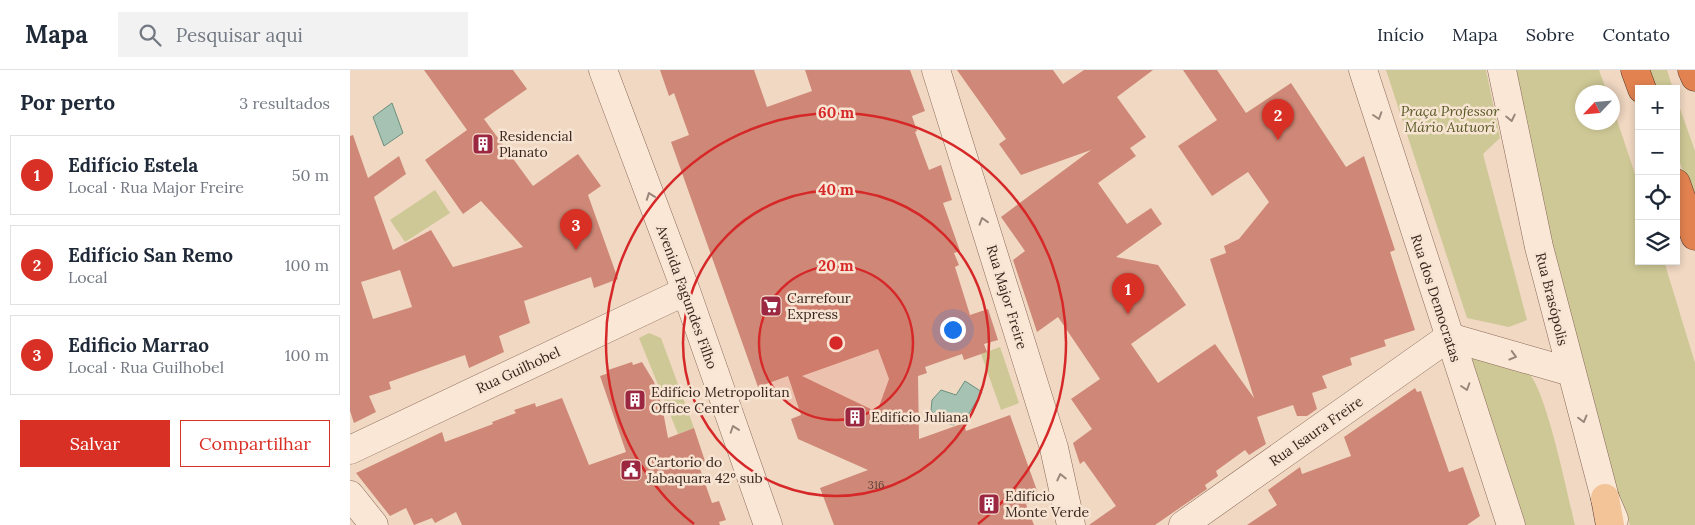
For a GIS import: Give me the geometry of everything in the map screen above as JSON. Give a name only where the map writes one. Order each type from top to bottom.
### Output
[{"type":"highway","points":[[1635,70],[1641,85]]},
{"type":"highway","points":[[1692,70],[1695,77]]},
{"type":"highway","points":[[1680,193],[1695,236]]},
{"type":"main road","points":[[1605,498],[1610,525]]},
{"type":"street","name":"Avenida Fagundes Filho","points":[[603,70],[686,291],[768,525]]},
{"type":"street","name":"Rua Major Freire","points":[[936,70],[1054,448],[1071,525]]},
{"type":"street","name":"Rua dos Democratas","points":[[1362,70],[1511,525]]},
{"type":"street","name":"Rua Brasópolis","points":[[1502,70],[1539,247],[1605,498],[1616,525]]},
{"type":"street","name":"Rua Guilhobel","points":[[350,450],[686,291]]},
{"type":"street","points":[[1449,337],[1571,372]]},
{"type":"street","name":"Rua Isaura Freire","points":[[1183,525],[1449,337]]},
{"type":"street","points":[[350,495],[374,525]]},
{"type":"green space","name":"Praça Professor Mário Autuori","points":[[1386,70],[1486,70],[1500,138],[1483,154],[1527,320],[1509,327],[1467,318]]},
{"type":"green space","points":[[1507,70],[1599,70],[1604,85],[1575,85],[1575,130],[1620,129],[1635,174],[1635,265],[1665,265],[1695,363],[1695,525],[1630,525],[1592,419]]},
{"type":"green space","points":[[1649,70],[1667,70],[1672,85],[1654,85]]},
{"type":"green space","points":[[1680,108],[1695,151],[1695,207],[1680,163]]},
{"type":"green space","points":[[435,190],[450,213],[405,242],[390,220]]},
{"type":"green space","points":[[649,333],[661,338],[694,428],[678,434],[639,338]]},
{"type":"green space","points":[[1000,347],[1019,403],[1001,410],[981,354]]},
{"type":"green space","points":[[1462,356],[1502,361],[1525,370],[1533,378],[1548,416],[1575,525],[1516,525]]},
{"type":"shaded area","points":[[392,103],[403,133],[384,146],[373,117]]},
{"type":"shaded area","points":[[965,381],[982,392],[967,417],[961,414],[954,425],[941,422],[944,419],[931,411],[932,400],[941,390],[956,395]]},
{"type":"building","points":[[424,70],[513,70],[527,89],[484,119],[533,186],[578,154],[601,186],[588,195],[618,279],[594,288],[591,277],[524,301],[530,323],[499,336],[504,352],[469,368],[465,355],[389,382],[391,389],[369,396],[376,412],[354,423],[350,411],[350,136],[353,135],[368,178],[399,156],[406,174],[374,197],[393,250],[431,230],[453,267],[523,247],[481,201],[463,214],[425,160],[467,130]],"holes":[[[400,270],[412,307],[373,319],[361,282]]]},
{"type":"building","points":[[660,70],[754,70],[767,107],[812,91],[805,70],[910,70],[925,111],[912,116],[917,131],[915,132],[929,170],[941,165],[952,200],[943,203],[960,251],[954,253],[959,265],[955,267],[970,315],[988,309],[998,340],[984,344],[987,352],[964,360],[962,354],[925,367],[927,373],[918,376],[919,439],[964,423],[966,431],[1010,415],[1040,499],[1026,504],[1034,525],[834,525],[820,488],[868,470],[798,439],[791,419],[801,415],[788,376],[758,387],[671,142],[689,135],[674,93],[669,96]],"holes":[[[878,349],[889,379],[877,412],[802,376]]]},
{"type":"building","points":[[957,70],[1053,70],[1063,84],[1084,70],[1153,70],[1117,97],[1146,137],[1130,148],[1136,156],[1098,183],[1127,224],[1151,208],[1162,224],[1116,257],[1158,265],[1186,305],[1131,344],[1158,383],[1215,344],[1254,398],[1210,259],[1226,253],[1224,246],[1239,239],[1269,202],[1248,172],[1212,196],[1178,146],[1217,120],[1183,70],[1217,70],[1246,113],[1291,83],[1346,167],[1364,156],[1395,250],[1390,252],[1415,330],[1384,340],[1386,346],[1350,358],[1352,365],[1322,376],[1327,388],[1312,393],[1317,409],[1307,416],[1297,416],[1293,405],[1257,417],[1266,444],[1249,455],[1245,450],[1216,471],[1218,476],[1205,485],[1207,489],[1155,525],[1089,525],[1116,506],[1084,461],[1080,464],[1073,443],[1092,429],[1071,399],[1100,379],[1058,317],[1037,332],[1013,260],[1025,251],[1001,217],[1091,150],[1021,175],[999,144],[1006,139]]},
{"type":"building","points":[[632,362],[633,365],[642,362],[654,382],[662,406],[668,438],[694,428],[706,464],[699,466],[712,503],[719,501],[726,520],[719,522],[720,525],[462,525],[456,512],[435,523],[432,518],[414,525],[406,508],[390,516],[356,473],[442,432],[445,442],[493,424],[492,422],[516,413],[514,410],[535,403],[536,407],[562,398],[589,465],[626,452],[600,376],[609,373],[608,370]]},
{"type":"building","points":[[1415,388],[1417,392],[1421,391],[1449,472],[1463,467],[1480,516],[1467,525],[1247,525],[1277,505],[1268,490],[1300,467],[1302,474],[1351,456],[1344,437]]},
{"type":"place","name":"Edifício San Remo","points":[[1278,140]]},
{"type":"place","name":"Residencial Planato","points":[[483,144]]},
{"type":"place","name":"Edificio Marrao","points":[[576,250]]},
{"type":"place","name":"Carrefour Express","points":[[771,306]]},
{"type":"place","name":"Edifício Estela","points":[[1128,314]]},
{"type":"place","name":"Edifício Metropolitan Office Center","points":[[635,400]]},
{"type":"place","name":"Edifício Juliana","points":[[855,417]]},
{"type":"place","name":"Cartorio do Jabaquara 42º sub","points":[[631,470]]},
{"type":"place","name":"Edifício Monte Verde","points":[[989,504]]}]
